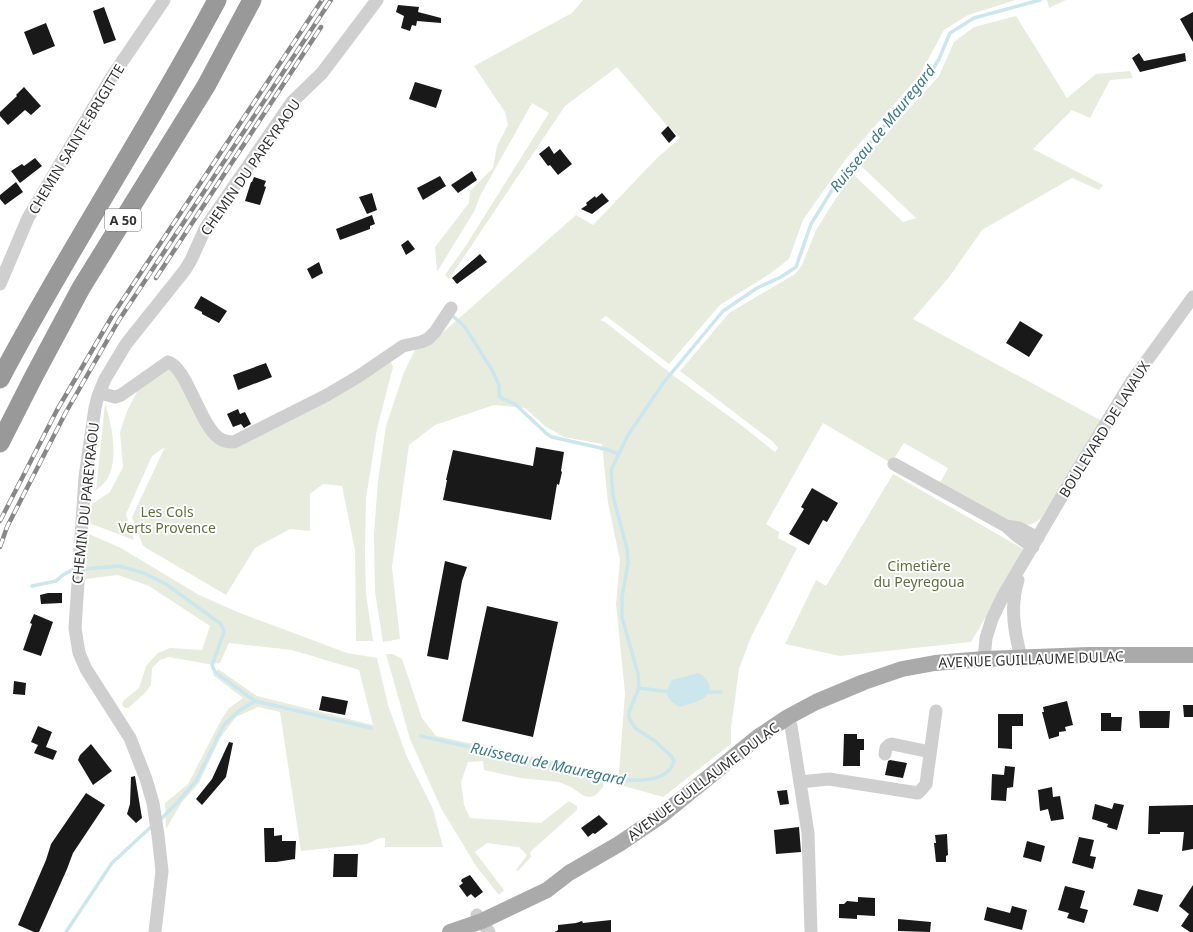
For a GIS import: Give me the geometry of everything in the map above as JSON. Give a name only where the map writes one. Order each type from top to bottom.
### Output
[{"type":"highway","name":"A 50","points":[[0,379],[77,242],[186,57],[217,0]]},
{"type":"highway","name":"A 50","points":[[0,444],[30,382],[81,288],[206,86],[252,0]]},
{"type":"main road","name":"AVENUE GUILLAUME DULAC","points":[[449,932],[483,923],[547,890],[570,873],[619,844],[662,815],[758,737],[788,718],[836,693],[902,669],[935,663],[984,658],[1088,655],[1193,655]]},
{"type":"street","name":"CHEMIN SAINTE-BRIGITTE","points":[[0,284],[28,218],[111,78],[164,0]]},
{"type":"street","name":"CHEMIN DU PAREYRAOU","points":[[155,932],[162,871],[153,803],[146,779],[130,738],[86,669],[79,653],[75,628],[85,477],[94,408],[105,379],[126,344],[185,270],[206,227],[292,102],[322,73],[377,0]]},
{"type":"street","name":"BOULEVARD DE LAVAUX","points":[[984,658],[986,638],[997,608],[1132,380],[1193,297]]},
{"type":"street","points":[[100,393],[116,397],[121,395],[168,362],[172,363],[175,365],[183,378],[202,416],[211,430],[222,440],[234,442],[359,376],[403,346],[428,339],[435,332],[451,308]]},
{"type":"street","points":[[894,464],[1006,526],[1017,536],[1036,542]]},
{"type":"street","name":"BOULEVARD DE LAVAUX","points":[[1021,657],[1015,638],[1013,614],[1014,592],[1022,567]]},
{"type":"street","points":[[997,608],[1013,614]]},
{"type":"street","points":[[800,782],[829,779],[918,792],[926,784],[936,711]]},
{"type":"street","points":[[788,718],[791,726],[808,833],[811,932]]},
{"type":"street","points":[[885,754],[886,748],[892,744],[930,752]]},
{"type":"green space","points":[[583,0],[1016,0],[968,15],[944,30],[919,76],[845,160],[803,220],[789,259],[771,273],[720,305],[669,364],[606,316],[600,320],[605,322],[775,452],[778,448],[772,441],[680,371],[729,313],[795,274],[802,265],[816,230],[852,173],[903,222],[916,218],[859,164],[939,76],[954,42],[974,27],[1016,16],[1067,98],[1096,74],[1130,71],[1133,78],[1110,80],[1090,118],[1072,110],[1033,149],[1103,185],[1099,190],[1072,178],[982,230],[950,276],[913,319],[1102,421],[1041,518],[1030,524],[1016,525],[940,483],[948,468],[904,443],[891,463],[823,423],[766,524],[779,532],[778,538],[797,548],[751,637],[739,669],[731,728],[731,744],[663,797],[617,784],[625,693],[616,604],[620,560],[608,503],[602,444],[564,437],[545,426],[525,408],[494,405],[435,425],[409,445],[392,567],[400,639],[383,642],[375,592],[374,534],[378,481],[386,426],[404,372],[416,348],[432,342],[576,215],[593,225],[657,158],[680,138],[664,122],[617,67],[565,106],[449,279],[445,275],[465,247],[549,113],[532,103],[480,196],[475,210],[437,272],[435,247],[469,203],[470,191],[493,168],[497,146],[508,125],[505,112],[474,66],[572,13]]},
{"type":"green space","points":[[1047,0],[1066,0],[1049,8]]},
{"type":"green space","name":"Les Cols Verts Provence","points":[[391,362],[393,367],[377,429],[366,498],[366,594],[373,641],[356,641],[355,550],[342,486],[323,484],[310,494],[310,531],[290,529],[255,548],[226,595],[143,546],[132,517],[165,447],[152,456],[126,514],[134,540],[89,523],[92,504],[110,492],[123,467],[120,432],[127,411],[138,390],[168,367],[175,369],[221,444]]},
{"type":"green space","points":[[105,404],[113,438],[113,462],[110,473],[104,483],[96,490]]},
{"type":"green space","name":"Cimetière du Peyregoua","points":[[893,474],[1025,550],[971,642],[840,656],[785,644],[816,580],[826,586]]},
{"type":"green space","points":[[89,534],[121,548],[199,595],[240,613],[347,653],[377,658],[388,705],[407,757],[433,809],[443,847],[385,847],[385,838],[380,838],[367,844],[301,851],[280,712],[258,707],[236,717],[220,738],[199,783],[182,802],[166,829],[165,803],[188,784],[221,720],[229,708],[243,698],[213,675],[218,669],[257,696],[373,725],[359,670],[292,650],[229,643],[220,663],[208,664],[169,657],[160,660],[152,668],[151,685],[145,693],[128,708],[125,708],[122,705],[123,701],[139,688],[146,666],[158,653],[170,648],[202,650],[210,626],[149,586],[118,575],[85,579]]},
{"type":"green space","points":[[386,654],[393,654],[402,659],[422,718],[436,736],[605,772],[603,787],[596,795],[590,797],[584,796],[571,787],[559,782],[520,778],[484,770],[483,761],[468,762],[461,782],[464,805],[470,818],[541,823],[569,801],[577,806],[577,810],[530,852],[531,857],[518,871],[516,870],[527,855],[519,847],[487,843],[475,852],[504,890],[499,895],[476,866],[441,808],[410,739]]},
{"type":"water","points":[[698,673],[706,679],[709,684],[710,689],[708,694],[700,700],[680,707],[673,703],[666,692],[672,680]]},
{"type":"building","points":[[398,5],[419,7],[418,12],[441,18],[441,23],[417,21],[416,26],[412,25],[410,31],[401,28],[404,16],[396,12]]},
{"type":"building","points":[[104,7],[116,40],[104,44],[93,11]]},
{"type":"building","points":[[1193,12],[1193,42],[1180,19]]},
{"type":"building","points":[[46,23],[55,46],[33,55],[24,32]]},
{"type":"building","points":[[1139,53],[1144,61],[1185,53],[1186,61],[1140,72],[1132,58]]},
{"type":"building","points":[[415,82],[442,90],[436,108],[409,99]]},
{"type":"building","points":[[24,87],[41,106],[31,115],[25,110],[8,125],[0,116],[0,112]]},
{"type":"building","points":[[668,126],[676,136],[669,143],[661,133]]},
{"type":"building","points":[[549,146],[554,154],[560,149],[572,164],[558,175],[550,165],[548,166],[539,154]]},
{"type":"building","points":[[35,158],[42,166],[20,183],[11,171],[22,164],[24,166]]},
{"type":"building","points":[[472,171],[477,180],[458,193],[451,185]]},
{"type":"building","points":[[440,176],[446,186],[423,200],[417,188]]},
{"type":"building","points":[[254,177],[266,181],[264,186],[266,187],[260,205],[245,201]]},
{"type":"building","points":[[16,182],[23,192],[5,205],[0,199],[0,195]]},
{"type":"building","points":[[372,193],[377,210],[367,214],[359,197]]},
{"type":"building","points":[[602,193],[609,201],[592,214],[581,209],[595,196],[596,198]]},
{"type":"building","points":[[372,215],[375,224],[370,226],[370,229],[340,240],[336,229]]},
{"type":"building","points":[[408,240],[415,249],[406,255],[401,245]]},
{"type":"building","points":[[480,254],[487,262],[457,284],[452,278]]},
{"type":"building","points":[[319,262],[323,273],[312,279],[307,269]]},
{"type":"building","points":[[201,296],[227,311],[219,323],[194,308]]},
{"type":"building","points":[[1020,321],[1043,335],[1029,357],[1006,343]]},
{"type":"building","points":[[266,363],[272,377],[238,390],[233,375]]},
{"type":"building","points":[[238,409],[240,414],[245,412],[251,424],[244,428],[241,424],[233,427],[227,414]]},
{"type":"building","points":[[536,447],[564,452],[562,472],[559,485],[557,484],[551,520],[443,500],[453,450],[533,466]]},
{"type":"building","points":[[812,488],[838,503],[827,522],[823,520],[809,545],[789,534],[804,509],[801,507]]},
{"type":"building","points":[[445,561],[467,567],[462,581],[448,660],[427,656]]},
{"type":"building","points":[[48,593],[62,593],[62,603],[41,604],[40,595]]},
{"type":"building","points":[[487,606],[558,622],[533,737],[462,721]]},
{"type":"building","points":[[34,614],[53,622],[41,656],[23,650]]},
{"type":"building","points":[[14,681],[26,683],[25,695],[13,694]]},
{"type":"building","points":[[322,696],[348,701],[345,715],[319,710]]},
{"type":"building","points":[[1067,701],[1073,725],[1065,727],[1066,731],[1059,732],[1059,736],[1049,739],[1042,712],[1044,712],[1043,707]]},
{"type":"building","points":[[1183,705],[1193,705],[1193,717],[1184,717]]},
{"type":"building","points":[[1139,711],[1170,711],[1169,728],[1140,728]]},
{"type":"building","points":[[1101,713],[1111,713],[1111,717],[1122,717],[1121,731],[1101,731]]},
{"type":"building","points":[[998,714],[1023,714],[1023,726],[1012,726],[1012,749],[998,748]]},
{"type":"building","points":[[38,726],[52,732],[46,747],[57,751],[53,760],[34,753],[38,745],[31,742]]},
{"type":"building","points":[[844,734],[857,734],[857,739],[864,739],[864,750],[860,750],[860,766],[843,766]]},
{"type":"building","points":[[229,742],[233,743],[226,777],[202,805],[196,799],[212,779]]},
{"type":"building","points":[[91,744],[112,771],[93,785],[78,760],[80,755]]},
{"type":"building","points":[[890,760],[907,763],[903,778],[885,775],[888,761]]},
{"type":"building","points":[[1005,766],[1015,767],[1013,787],[1007,788],[1006,801],[991,800],[992,774],[1004,775]]},
{"type":"building","points":[[135,776],[142,818],[136,823],[127,814],[130,804],[131,777]]},
{"type":"building","points":[[1052,787],[1053,797],[1060,796],[1064,819],[1051,821],[1048,809],[1040,811],[1038,790]]},
{"type":"building","points":[[787,790],[789,804],[780,805],[777,791]]},
{"type":"building","points":[[86,793],[105,805],[73,853],[39,932],[34,932],[18,925],[46,860],[51,844]]},
{"type":"building","points":[[1114,803],[1124,805],[1117,830],[1107,827],[1108,824],[1092,819],[1095,804],[1112,809]]},
{"type":"building","points":[[1193,805],[1193,849],[1182,851],[1184,832],[1160,832],[1160,834],[1148,834],[1149,806]]},
{"type":"building","points":[[599,815],[608,824],[595,834],[593,833],[588,837],[581,828]]},
{"type":"building","points":[[799,827],[801,852],[776,854],[774,830]]},
{"type":"building","points":[[264,828],[274,828],[274,836],[282,835],[282,841],[296,841],[295,859],[265,862]]},
{"type":"building","points":[[947,834],[948,855],[946,856],[946,862],[936,862],[934,843],[936,843],[935,835]]},
{"type":"building","points":[[1079,837],[1094,840],[1090,856],[1096,857],[1093,869],[1072,863]]},
{"type":"building","points":[[1027,841],[1045,846],[1041,862],[1023,857]]},
{"type":"building","points":[[334,854],[358,854],[357,877],[333,877]]},
{"type":"building","points":[[470,875],[483,892],[475,898],[471,894],[467,897],[459,886],[463,883],[461,881],[462,879]]},
{"type":"building","points":[[1193,885],[1193,932],[1190,932],[1181,926],[1189,914],[1179,906]]},
{"type":"building","points":[[1065,886],[1085,891],[1080,908],[1088,910],[1084,923],[1067,918],[1069,913],[1058,910]]},
{"type":"building","points":[[1138,889],[1163,895],[1158,912],[1133,905]]},
{"type":"building","points":[[858,897],[875,898],[875,916],[857,915],[857,919],[839,918],[839,904],[844,904],[847,901],[858,902]]},
{"type":"building","points":[[1012,906],[1027,910],[1022,930],[984,920],[987,907],[1010,913]]},
{"type":"building","points":[[898,919],[931,922],[930,932],[898,931]]},
{"type":"building","points":[[611,920],[611,932],[555,932],[558,930],[558,925],[582,921],[583,923]]},
{"type":"waterway","name":"Ruisseau de Mauregard","points":[[421,736],[617,780],[650,779],[665,774],[671,768],[674,761],[671,756],[655,741],[635,728],[629,718],[629,712],[639,688],[638,674],[622,617],[622,597],[628,563],[627,549],[613,496],[611,470],[628,435],[664,382],[723,311],[757,288],[781,277],[796,267],[811,224],[837,182],[930,74],[939,59],[950,33],[974,18],[1040,0]]},
{"type":"waterway","points":[[454,317],[465,327],[492,370],[499,385],[499,395],[501,398],[515,404],[552,437],[605,449],[619,454]]},
{"type":"waterway","points":[[32,586],[56,581],[72,570],[119,566],[144,573],[166,584],[221,624],[224,632],[212,665],[215,672],[255,701]]},
{"type":"waterway","points":[[639,688],[670,692]]},
{"type":"waterway","points":[[706,692],[721,692]]},
{"type":"waterway","name":"Ruisseau de Mauregard","points":[[160,820],[196,781],[224,725],[240,710],[255,701],[371,728]]},
{"type":"waterway","name":"Ruisseau de Mauregard","points":[[66,932],[112,863],[153,825]]},
{"type":"railway","points":[[0,521],[57,410],[114,313],[322,0]]},
{"type":"railway","points":[[0,547],[7,527],[66,412],[119,320],[331,0]]},
{"type":"railway","points":[[156,278],[321,27]]}]
